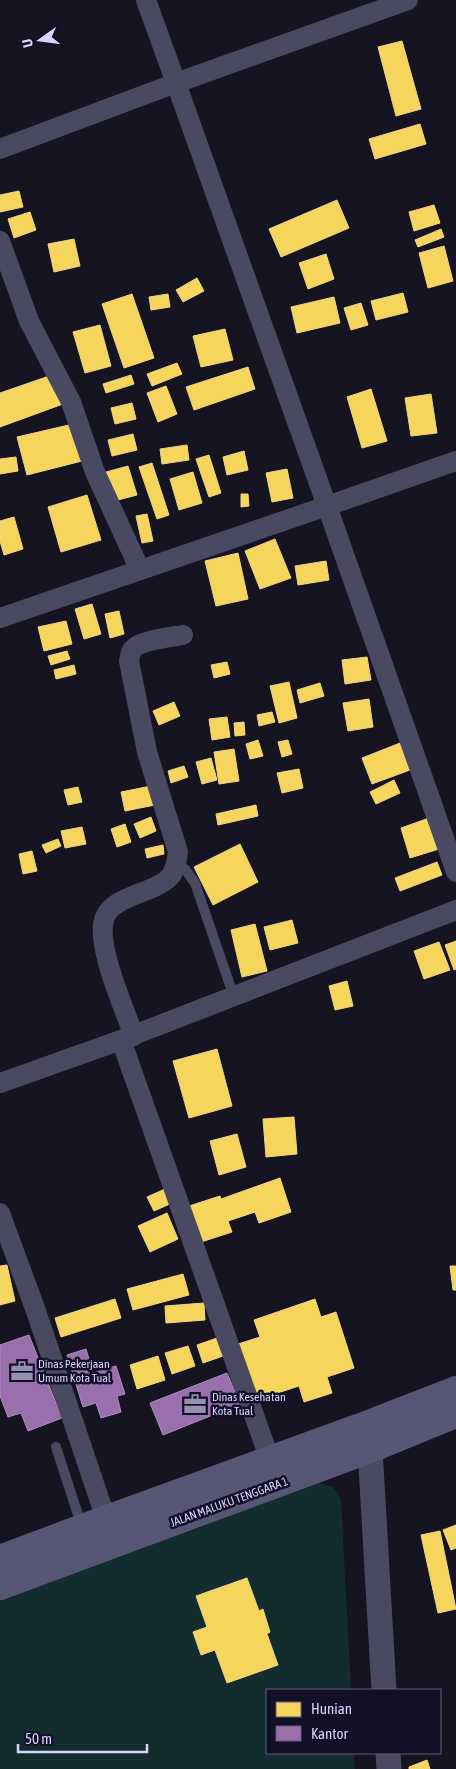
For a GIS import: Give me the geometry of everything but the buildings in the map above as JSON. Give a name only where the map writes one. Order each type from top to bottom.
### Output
[{"type":"main road","name":"JALAN MALUKU TENGGARA 1","points":[[0,1586],[360,1440],[456,1390]]},
{"type":"main road","name":"JALAN MALUKU TENGGARA 1","points":[[0,1559],[270,1460],[360,1440],[456,1414]]},
{"type":"street","points":[[146,0],[456,872]]},
{"type":"street","points":[[0,149],[176,83],[408,0]]},
{"type":"street","points":[[0,241],[29,321],[72,402],[95,472],[140,570]]},
{"type":"street","points":[[0,618],[456,461]]},
{"type":"street","points":[[183,635],[137,645],[131,650],[129,661],[147,752],[178,852],[176,866],[171,876],[156,886],[114,906],[105,916],[103,930],[108,964],[128,1038],[270,1460]]},
{"type":"street","points":[[0,1083],[128,1038],[456,910]]},
{"type":"street","points":[[0,1213],[36,1311],[94,1523]]},
{"type":"street","points":[[360,1440],[368,1689]]},
{"type":"street","points":[[360,1440],[384,1689]]},
{"type":"street","points":[[371,1754],[372,1769]]},
{"type":"street","points":[[388,1754],[389,1769]]},
{"type":"lane","points":[[176,866],[185,869],[195,883],[234,997]]},
{"type":"lane","points":[[56,1447],[94,1523]]},
{"type":"green space","points":[[317,1483],[333,1487],[341,1499],[351,1689],[266,1689],[266,1754],[354,1754],[355,1769],[0,1769],[0,1601]]},
{"type":"place","name":"Dinas Pekerjaan Umum Kota Tual","points":[[22,1371]]},
{"type":"place","name":"Dinas Kesehatan Kota Tual","points":[[195,1404]]}]
